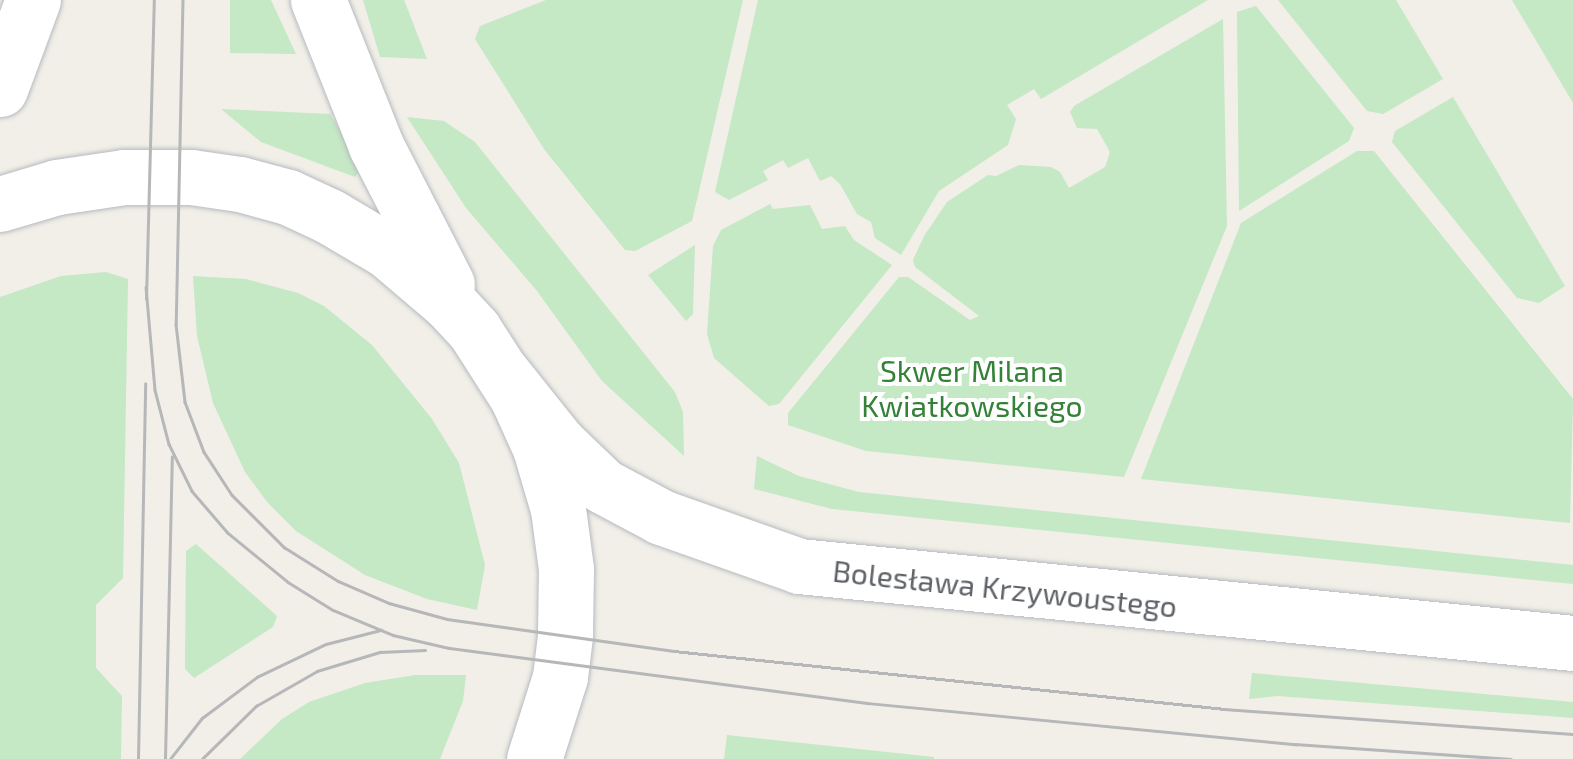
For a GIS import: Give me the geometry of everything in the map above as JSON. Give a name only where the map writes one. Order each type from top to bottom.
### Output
[{"type":"main road","points":[[0,88],[33,0]]},
{"type":"main road","points":[[318,0],[411,220],[503,374],[552,482],[566,569],[560,676],[534,759]]},
{"type":"main road","points":[[0,204],[57,187],[124,177],[191,177],[265,190],[308,205],[388,252],[432,286],[474,330]]},
{"type":"main road","name":"Bolesława Krzywoustego","points":[[503,374],[558,443],[604,486],[661,517],[800,566],[1573,643]]},
{"type":"green space","points":[[230,0],[271,0],[296,54],[230,53]]},
{"type":"green space","points":[[363,0],[404,0],[427,59],[380,57]]},
{"type":"green space","points":[[546,0],[743,0],[692,221],[635,251],[625,250],[544,149],[475,39],[480,26]]},
{"type":"green space","points":[[758,0],[1208,0],[1041,99],[1034,89],[1007,105],[1016,119],[1008,145],[939,191],[901,255],[875,238],[871,222],[857,214],[840,184],[831,176],[820,181],[808,158],[788,168],[783,160],[763,171],[768,180],[729,200],[715,192]]},
{"type":"green space","points":[[1278,0],[1396,0],[1443,79],[1383,114],[1367,111]]},
{"type":"green space","points":[[1512,0],[1573,0],[1573,103]]},
{"type":"green space","points":[[1256,6],[1354,128],[1349,141],[1239,211],[1237,12]]},
{"type":"green space","name":"Skwer Milana Kwiatkowskiego","points":[[1223,19],[1227,226],[1124,477],[866,451],[788,425],[788,413],[899,277],[908,277],[970,320],[979,316],[915,267],[913,260],[947,202],[988,175],[996,176],[1019,165],[1051,167],[1060,172],[1069,188],[1105,167],[1110,152],[1097,129],[1077,128],[1070,112],[1074,106]]},
{"type":"green space","points":[[1453,97],[1565,286],[1539,303],[1517,298],[1392,142],[1395,131]]},
{"type":"green space","points":[[221,109],[330,114],[362,167],[355,177],[261,142]]},
{"type":"green space","points":[[407,117],[444,121],[475,142],[675,392],[683,412],[684,456],[602,381],[537,291],[466,208]]},
{"type":"green space","points":[[1357,151],[1374,151],[1573,399],[1570,523],[1141,479],[1241,223]]},
{"type":"green space","points":[[770,204],[773,209],[810,205],[822,229],[845,226],[854,240],[892,265],[779,404],[769,406],[714,358],[707,334],[713,246],[721,230]]},
{"type":"green space","points":[[695,245],[693,314],[686,321],[648,275]]},
{"type":"green space","points":[[106,272],[128,279],[123,578],[96,605],[96,668],[122,696],[121,759],[0,759],[0,297],[61,276]]},
{"type":"green space","points":[[193,276],[246,279],[298,293],[324,306],[372,345],[432,419],[459,463],[485,565],[477,610],[427,599],[365,575],[296,531],[268,503],[245,472],[213,403],[197,336]]},
{"type":"green space","points":[[757,456],[799,476],[859,492],[1573,565],[1573,584],[832,509],[754,489]]},
{"type":"green space","points":[[196,544],[277,616],[273,627],[194,678],[185,669],[186,551]]},
{"type":"green space","points":[[1252,673],[1573,702],[1573,718],[1277,696],[1249,699]]},
{"type":"green space","points":[[415,675],[466,675],[463,701],[440,759],[240,759],[282,719],[309,702],[365,683]]},
{"type":"green space","points":[[727,735],[934,757],[934,759],[724,759]]},
{"type":"tram line","points":[[146,299],[154,0]]},
{"type":"tram line","points":[[183,0],[176,324],[185,402],[204,452],[232,495],[284,547],[338,581],[389,603],[447,619],[674,651],[1225,709],[1573,734]]},
{"type":"tram line","points":[[146,287],[155,390],[169,444],[192,491],[228,533],[288,582],[333,610],[393,635],[449,648],[867,703],[1296,744],[1510,759]]},
{"type":"tram line","points":[[138,759],[145,384]]},
{"type":"tram line","points":[[165,759],[172,457]]},
{"type":"tram line","points":[[170,759],[202,718],[257,677],[326,644],[381,630]]},
{"type":"tram line","points":[[202,759],[256,706],[317,671],[380,652],[425,650]]}]
